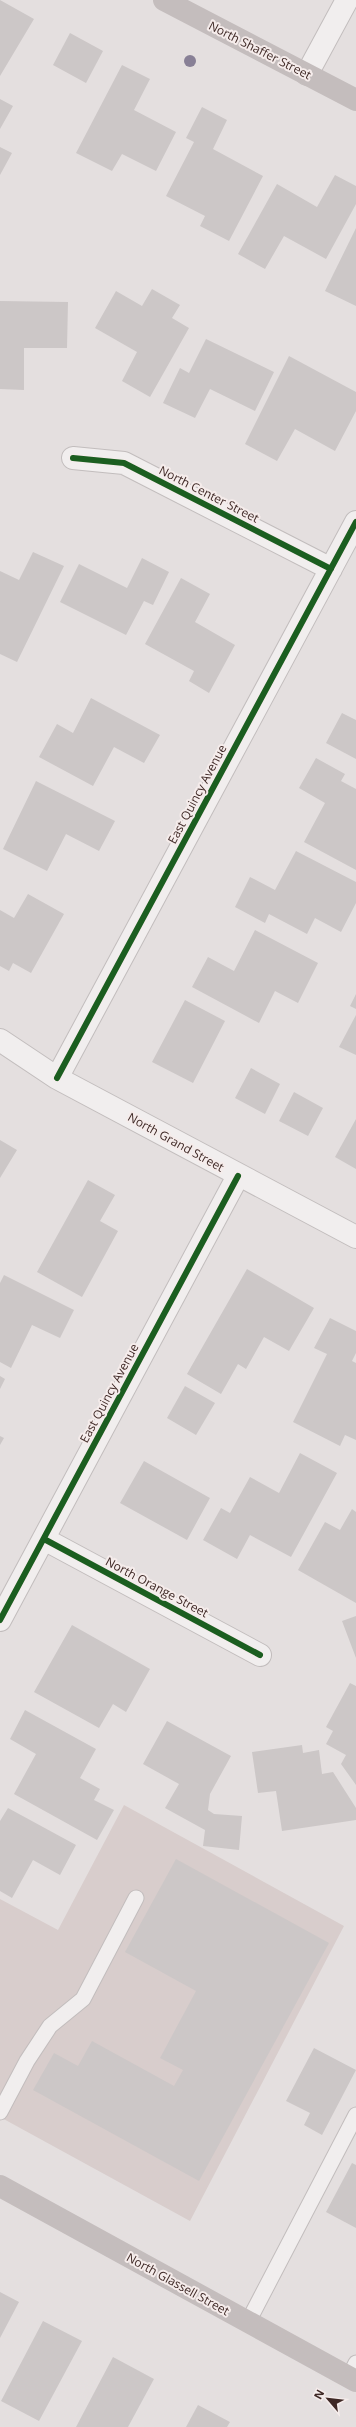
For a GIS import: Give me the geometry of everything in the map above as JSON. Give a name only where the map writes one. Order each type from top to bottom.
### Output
[{"type":"main road","name":"North Shaffer Street","points":[[164,0],[356,100]]},
{"type":"main road","name":"North Glassell Street","points":[[0,2186],[248,2322],[354,2374]]},
{"type":"street","points":[[307,74],[347,0]]},
{"type":"street","name":"North Center Street","points":[[73,458],[124,463],[330,569]]},
{"type":"street","name":"East Quincy Avenue","points":[[57,1078],[356,522]]},
{"type":"street","name":"North Grand Street","points":[[0,1040],[57,1078],[238,1176],[356,1237]]},
{"type":"street","name":"East Quincy Avenue","points":[[0,1620],[238,1176]]},
{"type":"street","name":"North Orange Street","points":[[44,1539],[260,1655]]},
{"type":"lane","points":[[0,2112],[27,2061],[50,2026],[83,1999],[136,1898]]},
{"type":"lane","points":[[248,2322],[356,2114]]},
{"type":"shaded area","points":[[124,1805],[344,1926],[190,2221],[0,2117],[0,1899],[58,1930]]},
{"type":"building","points":[[0,0],[34,19],[0,76]]},
{"type":"building","points":[[70,33],[103,51],[86,83],[53,65]]},
{"type":"building","points":[[122,65],[150,79],[134,110],[176,132],[156,171],[122,154],[112,171],[76,153]]},
{"type":"building","points":[[0,99],[13,106],[0,129]]},
{"type":"building","points":[[202,107],[227,120],[213,149],[263,176],[229,241],[200,226],[205,216],[166,196],[194,142],[186,138]]},
{"type":"building","points":[[0,147],[12,153],[0,175]]},
{"type":"building","points":[[335,175],[356,186],[356,204],[326,259],[284,236],[265,269],[238,254],[277,184],[317,207]]},
{"type":"building","points":[[356,228],[356,306],[325,291]]},
{"type":"building","points":[[152,289],[180,305],[172,318],[189,328],[150,397],[122,381],[137,352],[95,328],[116,291],[142,306]]},
{"type":"building","points":[[0,301],[68,302],[67,348],[24,348],[24,390],[0,389]]},
{"type":"building","points":[[206,339],[274,372],[255,411],[210,389],[195,418],[163,403],[180,368],[189,373]]},
{"type":"building","points":[[289,356],[356,392],[356,411],[335,451],[295,429],[277,461],[245,444]]},
{"type":"building","points":[[33,552],[64,566],[17,662],[0,654],[0,571],[19,580]]},
{"type":"building","points":[[142,558],[169,572],[153,605],[144,601],[126,635],[60,602],[79,564],[127,588]]},
{"type":"building","points":[[181,578],[210,594],[195,622],[235,645],[209,693],[189,681],[194,671],[145,644]]},
{"type":"building","points":[[91,698],[160,735],[144,763],[114,747],[93,786],[39,757],[57,724],[73,733]]},
{"type":"building","points":[[342,713],[356,720],[356,759],[326,743]]},
{"type":"building","points":[[316,758],[345,774],[341,781],[356,789],[356,870],[304,842],[325,803],[299,788]]},
{"type":"building","points":[[36,781],[115,821],[99,851],[66,834],[47,871],[3,849]]},
{"type":"building","points":[[296,851],[356,882],[356,903],[341,932],[315,918],[307,934],[269,914],[265,923],[235,907],[250,877],[275,890]]},
{"type":"building","points":[[28,894],[64,914],[31,973],[13,963],[9,971],[0,966],[0,910],[14,918]]},
{"type":"building","points":[[255,930],[318,963],[298,1003],[275,991],[259,1023],[192,987],[208,957],[234,971]]},
{"type":"building","points":[[356,994],[356,1009],[350,1006]]},
{"type":"building","points":[[185,1000],[225,1021],[193,1083],[152,1062]]},
{"type":"building","points":[[356,1015],[356,1055],[339,1047]]},
{"type":"building","points":[[251,1068],[280,1084],[265,1114],[235,1098]]},
{"type":"building","points":[[294,1092],[323,1108],[308,1136],[279,1121]]},
{"type":"building","points":[[356,1119],[356,1169],[335,1157]]},
{"type":"building","points":[[0,1140],[17,1150],[0,1178]]},
{"type":"building","points":[[88,1180],[115,1195],[100,1221],[118,1231],[82,1297],[37,1272]]},
{"type":"building","points":[[247,1269],[314,1308],[289,1351],[264,1337],[246,1369],[238,1364],[221,1394],[187,1374]]},
{"type":"building","points":[[4,1275],[74,1310],[60,1338],[32,1325],[11,1368],[0,1362],[0,1283]]},
{"type":"building","points":[[330,1318],[356,1331],[356,1353],[352,1361],[356,1363],[356,1440],[345,1435],[340,1446],[293,1422],[327,1354],[314,1348]]},
{"type":"building","points":[[0,1376],[5,1379],[0,1389]]},
{"type":"building","points":[[185,1386],[215,1403],[196,1435],[167,1418]]},
{"type":"building","points":[[0,1436],[4,1438],[0,1445]]},
{"type":"building","points":[[300,1453],[337,1473],[291,1557],[250,1535],[237,1559],[203,1540],[221,1508],[230,1513],[250,1477],[279,1493]]},
{"type":"building","points":[[144,1461],[210,1498],[187,1540],[120,1503]]},
{"type":"building","points":[[352,1509],[356,1512],[356,1603],[298,1570],[325,1522],[340,1530]]},
{"type":"building","points":[[356,1616],[356,1658],[342,1621]]},
{"type":"building","points":[[72,1625],[150,1669],[126,1712],[113,1704],[99,1728],[34,1692]]},
{"type":"building","points":[[350,1683],[356,1686],[356,1785],[341,1764],[346,1755],[326,1744],[333,1731],[326,1727]]},
{"type":"building","points":[[25,1710],[96,1749],[80,1778],[100,1789],[94,1800],[114,1810],[97,1840],[14,1794],[36,1754],[10,1739]]},
{"type":"building","points":[[167,1721],[231,1756],[210,1794],[208,1810],[214,1814],[242,1816],[239,1850],[203,1846],[205,1830],[165,1808],[179,1784],[143,1764]]},
{"type":"building","points":[[302,1745],[303,1753],[319,1750],[322,1774],[333,1772],[356,1808],[356,1820],[282,1831],[276,1791],[258,1793],[252,1752]]},
{"type":"building","points":[[8,1808],[76,1845],[60,1875],[33,1860],[12,1898],[0,1891],[0,1821]]},
{"type":"building","points":[[176,1859],[329,1943],[199,2181],[33,2090],[54,2053],[78,2066],[92,2041],[174,2086],[183,2070],[160,2058],[196,1991],[125,1952]]},
{"type":"building","points":[[314,2048],[356,2070],[322,2135],[304,2125],[310,2113],[286,2101]]},
{"type":"building","points":[[352,2163],[356,2165],[356,2228],[326,2212]]},
{"type":"building","points":[[0,2292],[19,2302],[0,2338]]},
{"type":"building","points":[[43,2321],[82,2341],[39,2421],[1,2401]]},
{"type":"building","points":[[113,2357],[154,2379],[128,2427],[76,2427]]},
{"type":"building","points":[[198,2405],[230,2422],[227,2427],[186,2427]]},
{"type":"cycle path","points":[[73,458],[124,463],[331,569]]},
{"type":"cycle path","points":[[57,1078],[356,522]]},
{"type":"cycle path","points":[[0,1620],[238,1176]]},
{"type":"cycle path","points":[[44,1539],[260,1655]]}]
